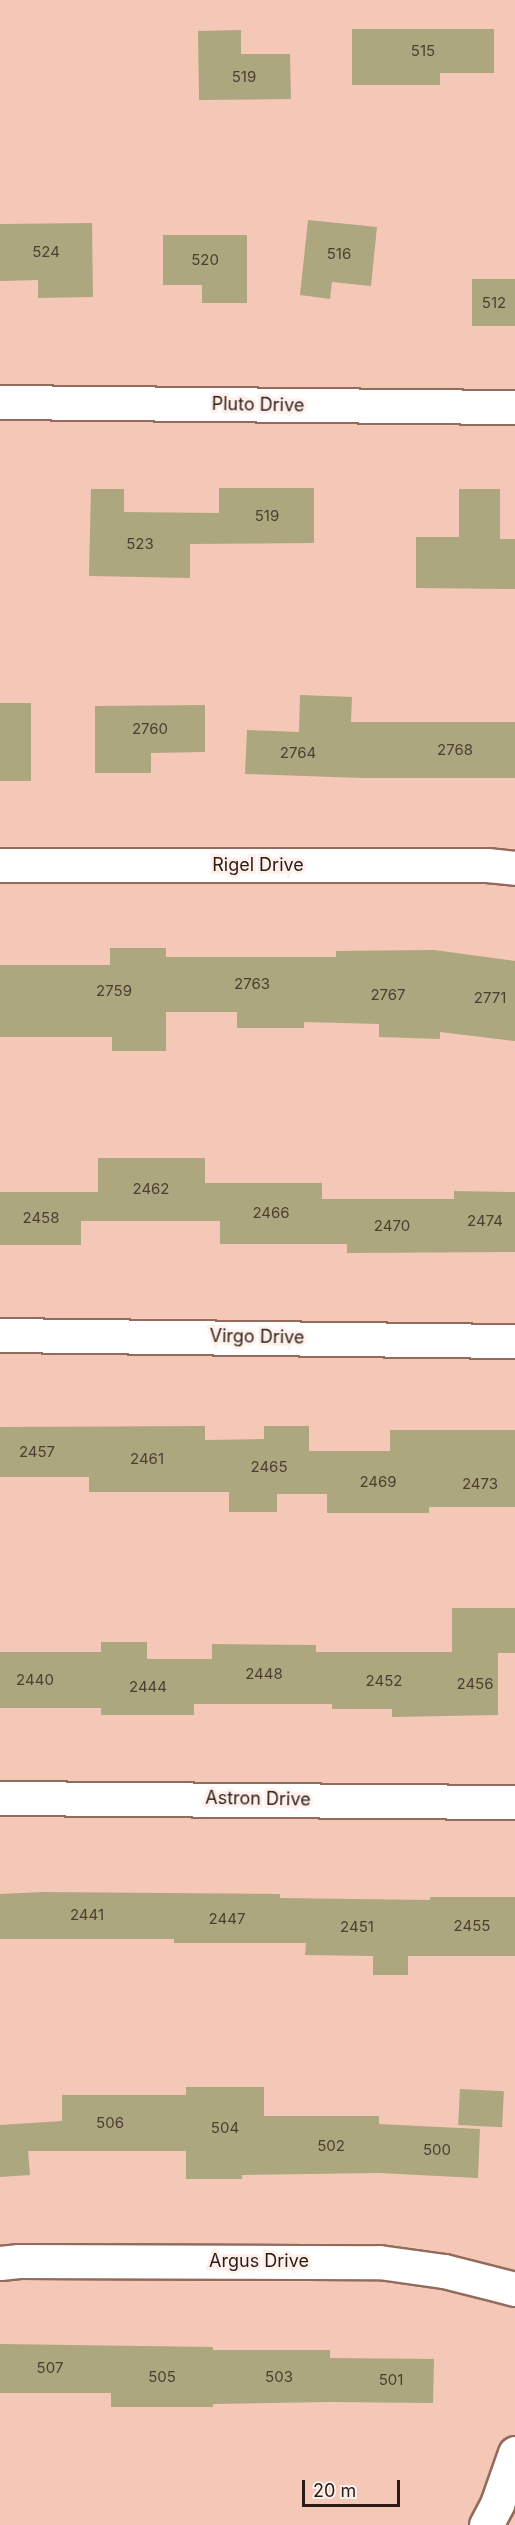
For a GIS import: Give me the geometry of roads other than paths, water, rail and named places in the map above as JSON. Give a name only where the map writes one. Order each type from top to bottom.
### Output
[{"type":"street","name":"Pluto Drive","points":[[0,402],[515,407]]},
{"type":"street","name":"Rigel Drive","points":[[0,865],[487,865],[515,868]]},
{"type":"street","name":"Virgo Drive","points":[[0,1335],[515,1341]]},
{"type":"street","name":"Astron Drive","points":[[0,1798],[515,1802]]},
{"type":"street","name":"Argus Drive","points":[[0,2263],[19,2261],[379,2262],[444,2271],[515,2289]]},
{"type":"street","points":[[486,2525],[497,2504],[515,2452]]}]
